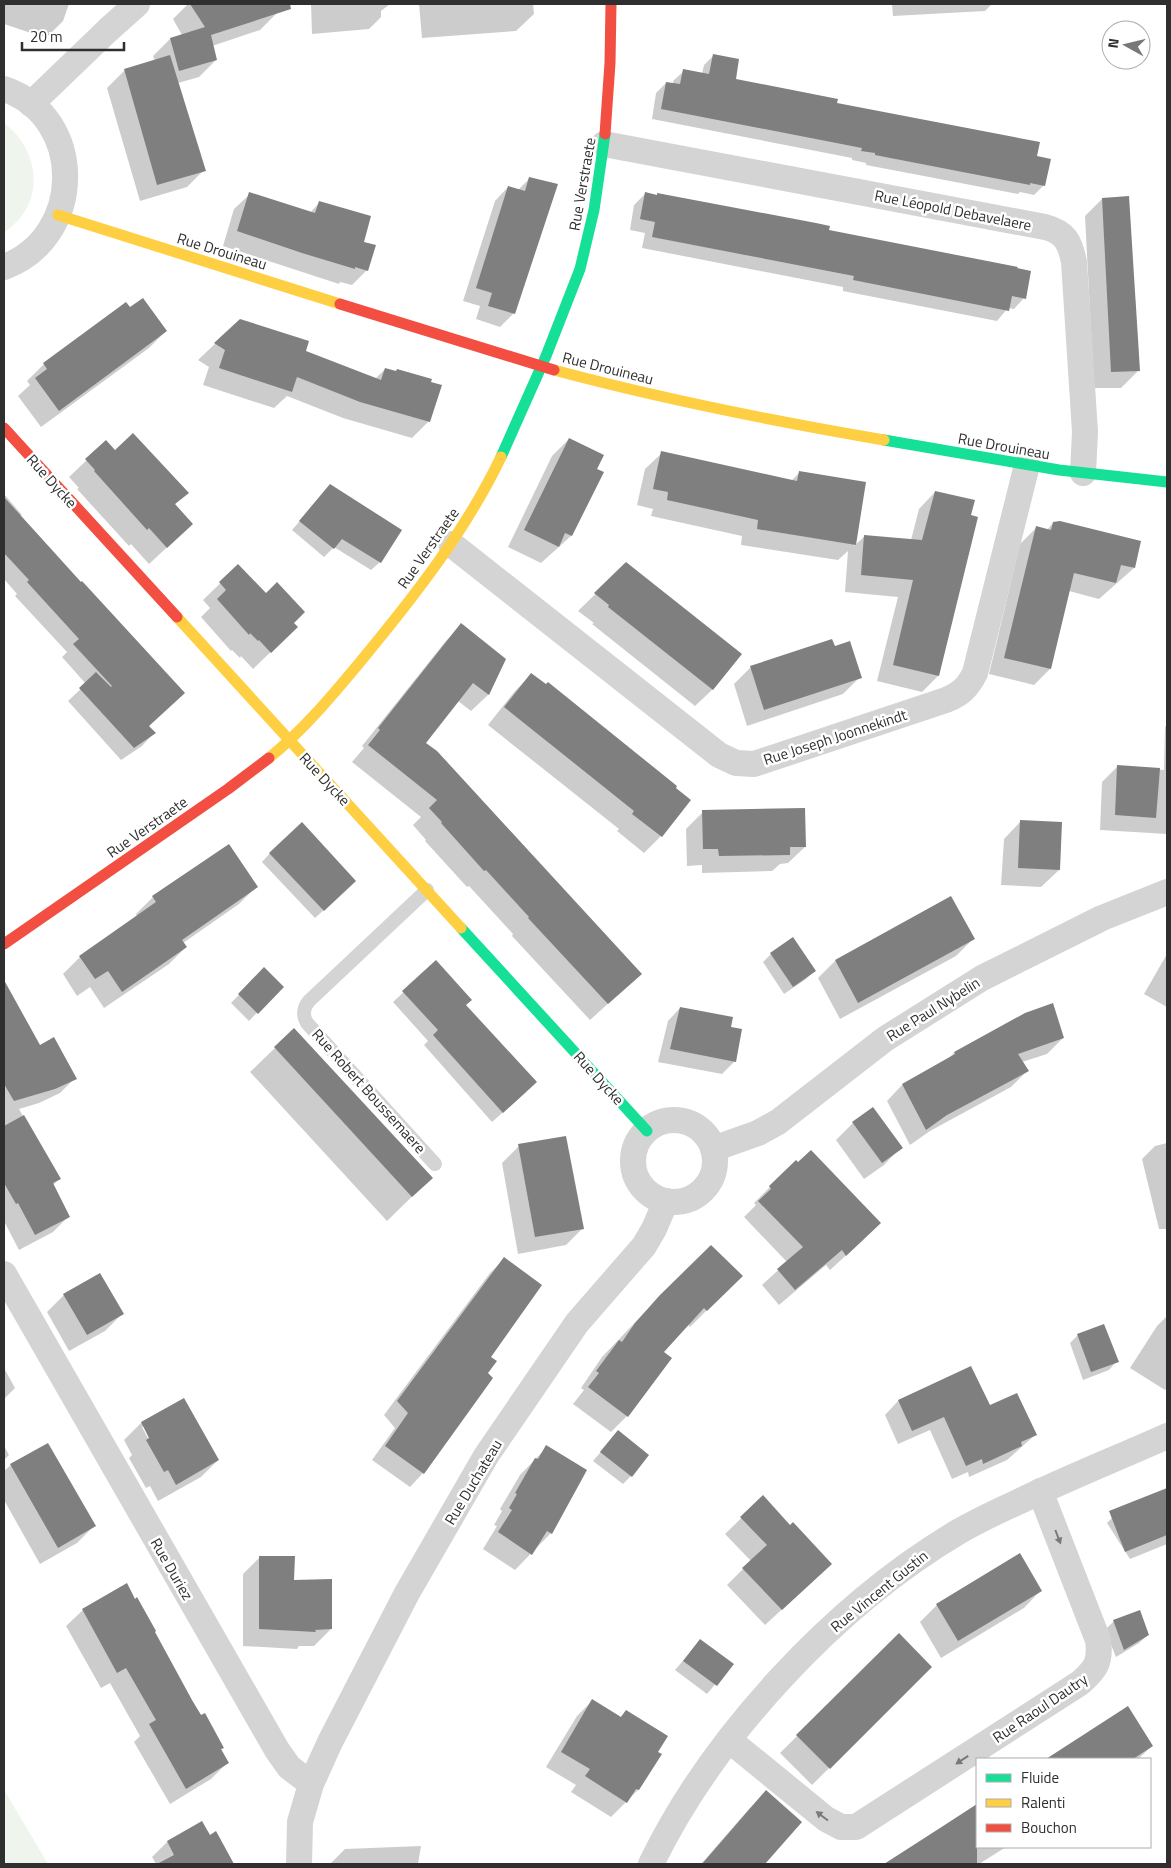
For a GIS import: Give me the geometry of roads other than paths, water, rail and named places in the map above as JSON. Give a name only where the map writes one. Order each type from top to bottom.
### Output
[{"type":"street","points":[[31,104],[137,4]]},
{"type":"street","name":"Rue Verstraete","points":[[4,944],[273,756],[323,705],[389,627],[451,544],[491,478],[541,367],[574,286],[587,242],[597,197],[604,144],[611,67],[611,4]]},
{"type":"street","points":[[4,89],[31,104],[54,131],[63,155],[66,181],[64,199],[50,231],[37,246],[23,257],[4,267]]},
{"type":"street","name":"Rue Léopold Debavelaere","points":[[604,144],[1045,227],[1062,233],[1070,246],[1074,262],[1085,432],[1083,473]]},
{"type":"street","name":"Rue Drouineau","points":[[58,215],[541,367],[612,385],[780,423],[1027,465],[1167,482]]},
{"type":"street","name":"Rue Dycke","points":[[4,428],[647,1131]]},
{"type":"street","name":"Rue Joseph Joonnekindt","points":[[451,544],[719,755],[736,764],[754,764],[946,700],[964,691],[975,673],[1027,465]]},
{"type":"street","name":"Rue Paul Nybelin","points":[[713,1149],[758,1132],[778,1122],[885,1039],[982,978],[1102,918],[1167,892]]},
{"type":"street","points":[[675,1120],[694,1125],[702,1132],[713,1149],[715,1159],[714,1170],[710,1180],[701,1192],[686,1200],[666,1201],[656,1197],[647,1191],[636,1174],[634,1164],[636,1148],[647,1131],[665,1122],[675,1120]]},
{"type":"street","name":"Rue Duchateau","points":[[311,1784],[379,1644],[486,1456],[577,1323],[644,1246],[654,1229],[666,1201]]},
{"type":"street","name":"Rue Duriez","points":[[4,1274],[277,1750],[295,1772],[311,1784]]},
{"type":"street","name":"Rue Vincent Gustin","points":[[651,1864],[682,1806],[728,1740],[787,1672],[872,1593],[958,1532],[1040,1491],[1167,1436]]},
{"type":"street","name":"Rue Raoul Dautry","points":[[728,1740],[826,1819],[841,1827],[856,1827],[1080,1683],[1094,1670],[1098,1663],[1100,1656],[1098,1640],[1040,1491]]},
{"type":"street","points":[[299,1864],[300,1822],[311,1784]]},
{"type":"lane","name":"Rue Robert Boussemaere","points":[[427,890],[310,1000],[306,1006],[304,1016],[307,1023],[435,1164]]}]
